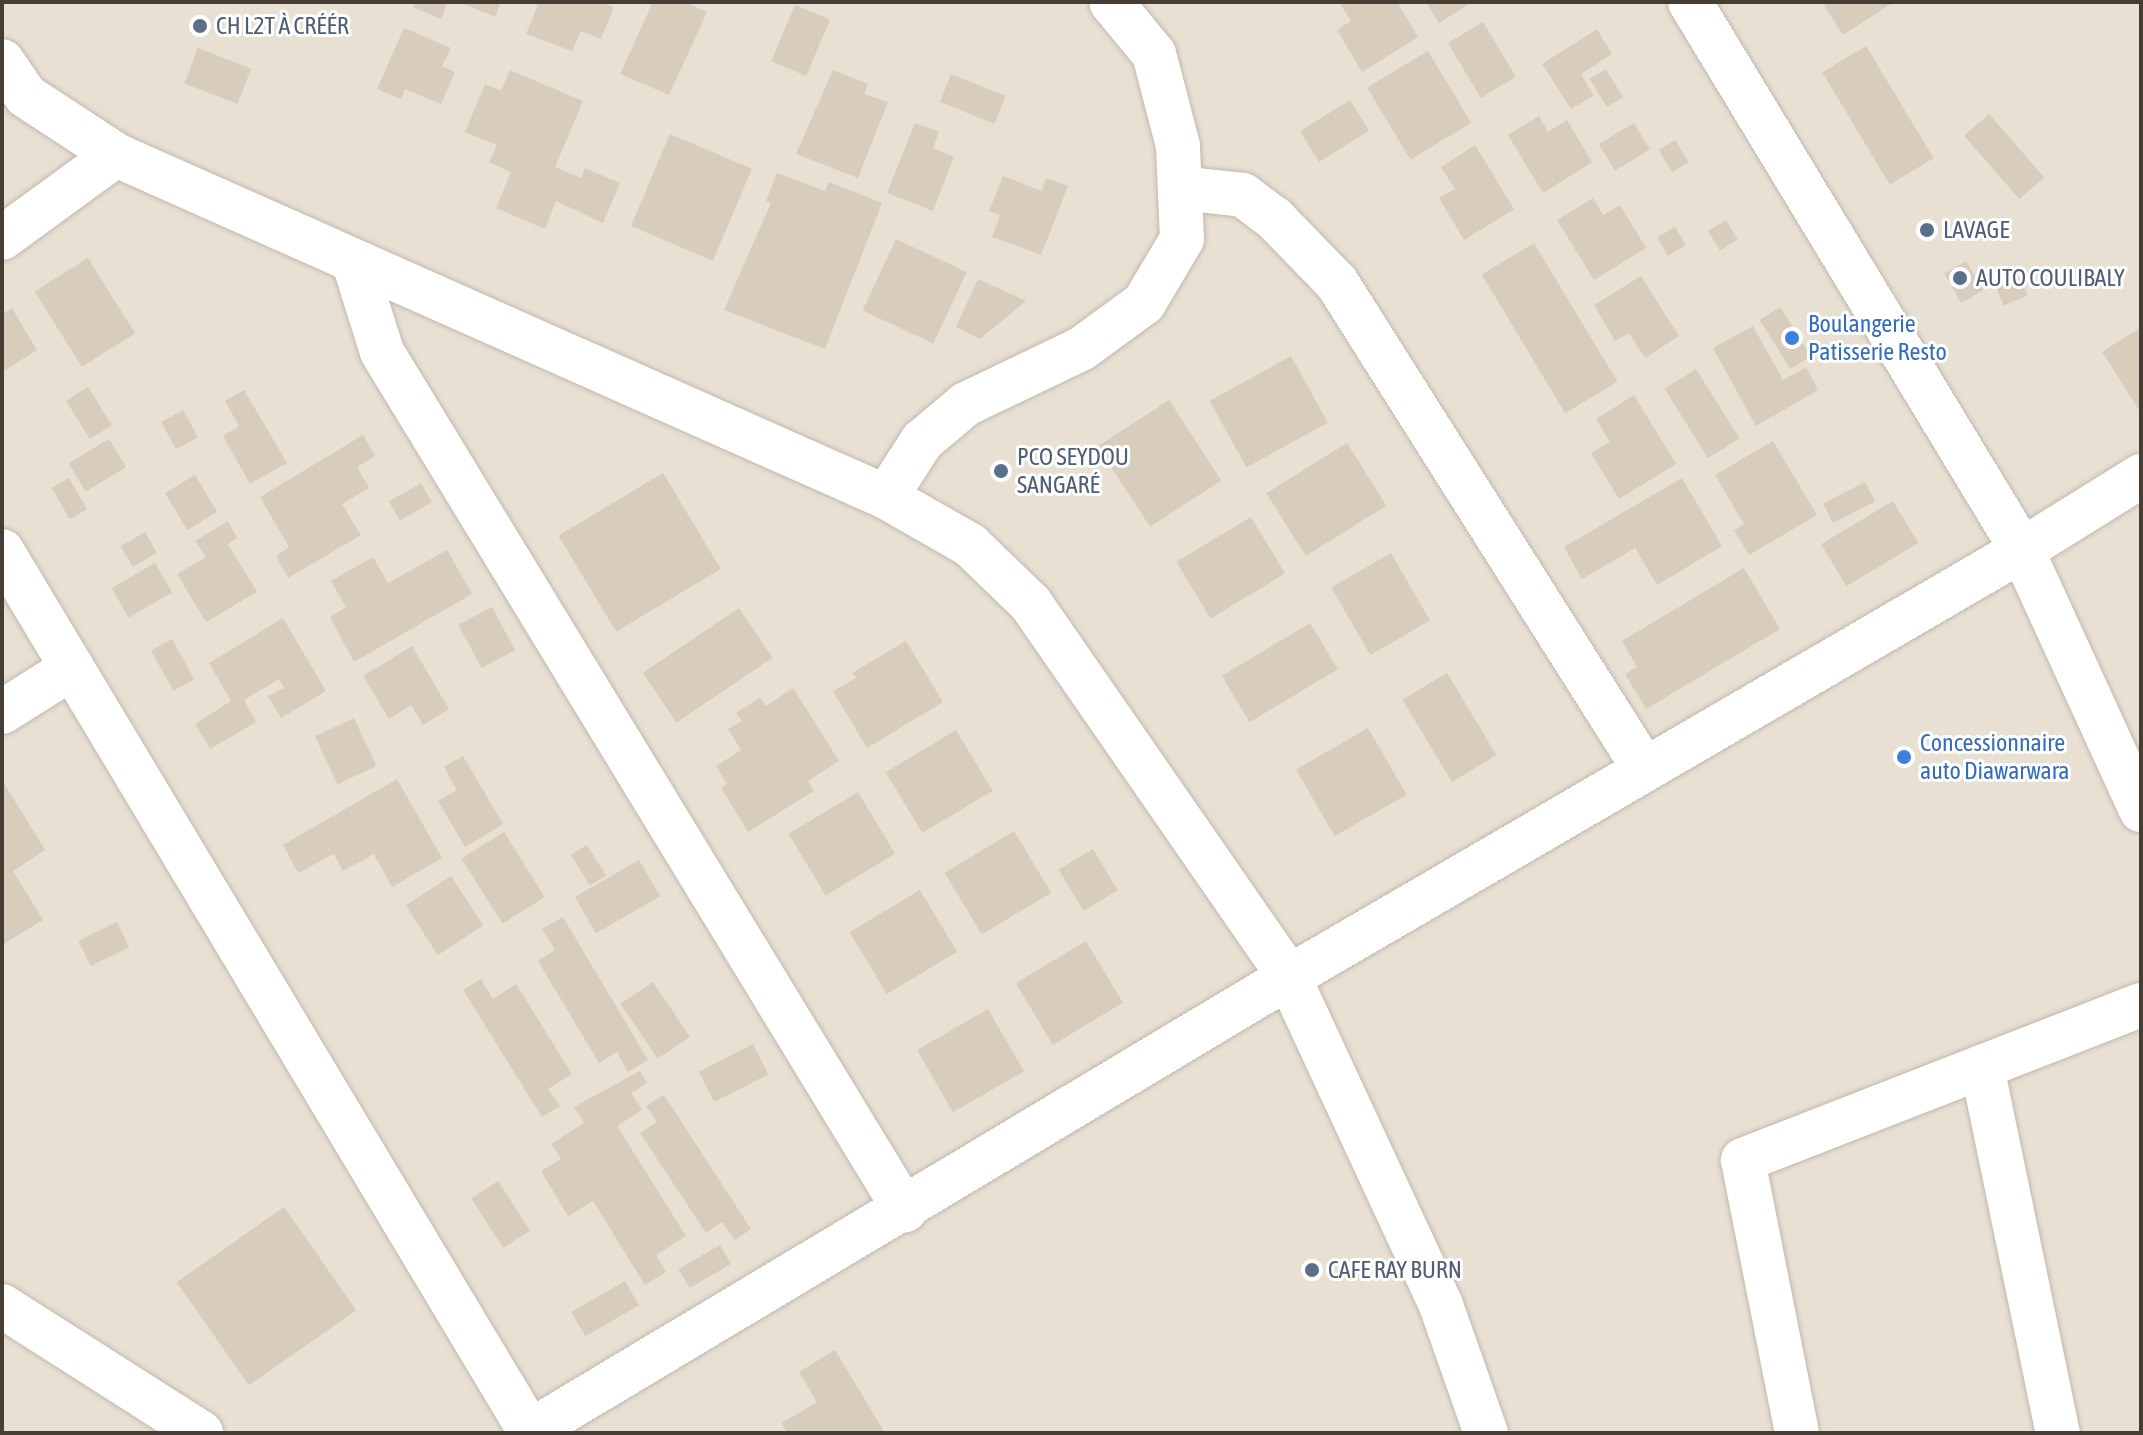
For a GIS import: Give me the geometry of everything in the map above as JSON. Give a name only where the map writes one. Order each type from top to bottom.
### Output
[{"type":"street","points":[[886,497],[922,441],[966,404],[1081,349],[1144,303],[1182,239],[1178,146],[1154,54],[1111,2]]},
{"type":"street","points":[[1690,2],[2022,550],[2141,810]]},
{"type":"street","points":[[2,61],[26,96],[116,155],[886,497],[970,545],[1031,604],[1289,977],[1441,1305],[1486,1433]]},
{"type":"street","points":[[2,238],[116,155]]},
{"type":"street","points":[[1180,188],[1243,195],[1274,218],[1337,283],[1645,770]]},
{"type":"street","points":[[354,263],[382,352],[905,1210]]},
{"type":"street","points":[[2,551],[529,1432],[905,1210],[1289,977],[2022,550],[2141,476]]},
{"type":"street","points":[[2,712],[72,668]]},
{"type":"street","points":[[1797,1433],[1743,1160],[2141,1005]]},
{"type":"street","points":[[1982,1067],[2058,1433]]},
{"type":"street","points":[[2,1306],[201,1433]]},
{"type":"shaded area","points":[[2,2],[2141,2],[2141,1433],[2,1433]]},
{"type":"building","points":[[415,2],[447,4],[441,19],[413,7]]},
{"type":"building","points":[[459,2],[501,2],[495,17]]},
{"type":"building","points":[[539,2],[600,2],[614,7],[601,39],[581,31],[572,51],[526,34]]},
{"type":"building","points":[[653,2],[686,2],[707,12],[669,95],[620,74]]},
{"type":"building","points":[[1339,2],[1397,2],[1418,37],[1362,72],[1337,30],[1351,21]]},
{"type":"building","points":[[1426,2],[1472,2],[1439,23]]},
{"type":"building","points":[[1822,2],[1894,2],[1843,35]]},
{"type":"building","points":[[795,5],[830,20],[806,76],[771,61]]},
{"type":"building","points":[[1483,22],[1516,77],[1481,98],[1448,43]]},
{"type":"building","points":[[404,28],[451,48],[442,66],[455,72],[441,104],[405,89],[401,99],[377,89]]},
{"type":"building","points":[[1597,29],[1612,54],[1581,74],[1594,96],[1571,109],[1542,64]]},
{"type":"building","points":[[1866,46],[1933,158],[1890,185],[1822,72]]},
{"type":"building","points":[[198,48],[251,68],[238,104],[184,83]]},
{"type":"building","points":[[1428,51],[1471,123],[1410,160],[1367,88]]},
{"type":"building","points":[[1606,69],[1623,97],[1607,107],[1590,79]]},
{"type":"building","points":[[510,70],[583,101],[555,167],[581,178],[585,168],[620,183],[603,223],[556,201],[545,229],[496,208],[511,172],[489,162],[497,145],[465,132],[485,84],[501,91]]},
{"type":"building","points":[[833,70],[868,84],[864,94],[888,102],[858,178],[796,154]]},
{"type":"building","points":[[951,74],[1006,96],[994,124],[940,102]]},
{"type":"building","points":[[1350,100],[1369,131],[1319,162],[1300,131]]},
{"type":"building","points":[[1989,114],[2044,177],[2019,199],[1964,136]]},
{"type":"building","points":[[1539,116],[1548,132],[1567,120],[1592,162],[1543,193],[1508,135]]},
{"type":"building","points":[[915,123],[939,132],[933,148],[954,157],[933,211],[887,193]]},
{"type":"building","points":[[1634,123],[1650,150],[1615,171],[1599,144]]},
{"type":"building","points":[[670,134],[752,169],[713,261],[631,226]]},
{"type":"building","points":[[1675,140],[1688,162],[1672,172],[1659,150]]},
{"type":"building","points":[[1475,145],[1514,209],[1464,240],[1439,198],[1455,189],[1441,167]]},
{"type":"building","points":[[777,173],[825,191],[829,182],[882,203],[825,349],[724,310],[771,203],[766,201]]},
{"type":"building","points":[[1003,176],[1042,191],[1046,178],[1068,186],[1041,255],[992,237],[1000,215],[989,211]]},
{"type":"building","points":[[1593,198],[1603,215],[1620,205],[1646,248],[1594,280],[1557,220]]},
{"type":"building","points":[[1726,220],[1738,240],[1720,251],[1708,231]]},
{"type":"building","points":[[1675,227],[1686,245],[1668,256],[1657,238]]},
{"type":"building","points":[[896,239],[967,272],[933,344],[863,311]]},
{"type":"building","points":[[1534,243],[1617,382],[1565,413],[1482,274]]},
{"type":"building","points":[[88,258],[135,333],[82,367],[35,291]]},
{"type":"building","points":[[1966,261],[1983,290],[1961,303],[1944,274]]},
{"type":"building","points":[[2018,273],[2028,295],[2004,306],[1994,284]]},
{"type":"building","points":[[1641,276],[1679,336],[1645,358],[1629,333],[1615,341],[1594,305]]},
{"type":"building","points":[[978,279],[1026,301],[980,339],[956,327]]},
{"type":"building","points":[[1780,307],[1811,356],[1790,369],[1760,320]]},
{"type":"building","points":[[12,308],[37,350],[2,372],[2,314]]},
{"type":"building","points":[[1753,326],[1783,380],[1806,367],[1818,390],[1756,426],[1713,348]]},
{"type":"building","points":[[2141,327],[2141,408],[2139,410],[2102,352]]},
{"type":"building","points":[[1291,356],[1328,422],[1247,468],[1210,401]]},
{"type":"building","points":[[1696,369],[1739,439],[1708,458],[1665,389]]},
{"type":"building","points":[[88,387],[112,425],[90,439],[66,401]]},
{"type":"building","points":[[244,390],[287,463],[250,484],[223,436],[239,426],[225,401]]},
{"type":"building","points":[[1634,395],[1676,464],[1619,499],[1591,453],[1610,442],[1596,419]]},
{"type":"building","points":[[1169,400],[1221,481],[1150,527],[1098,446]]},
{"type":"building","points":[[183,410],[198,437],[176,449],[161,422]]},
{"type":"building","points":[[363,435],[375,456],[357,467],[369,488],[342,504],[361,535],[288,578],[276,556],[289,547],[260,497]]},
{"type":"building","points":[[109,439],[126,467],[86,491],[69,463]]},
{"type":"building","points":[[1773,441],[1817,515],[1749,555],[1734,530],[1744,524],[1715,475]]},
{"type":"building","points":[[1347,443],[1386,506],[1306,556],[1266,493]]},
{"type":"building","points":[[663,473],[721,569],[616,632],[558,536]]},
{"type":"building","points":[[195,475],[217,512],[187,530],[165,493]]},
{"type":"building","points":[[69,478],[87,509],[70,519],[52,488]]},
{"type":"building","points":[[1682,478],[1722,546],[1657,585],[1635,548],[1582,579],[1564,547]]},
{"type":"building","points":[[1865,482],[1875,502],[1833,523],[1823,503]]},
{"type":"building","points":[[421,483],[432,502],[400,521],[389,502]]},
{"type":"building","points":[[1893,501],[1918,543],[1846,586],[1821,544]]},
{"type":"building","points":[[1251,517],[1285,574],[1210,618],[1176,562]]},
{"type":"building","points":[[228,521],[237,538],[228,544],[257,592],[206,622],[177,574],[206,557],[195,541]]},
{"type":"building","points":[[145,532],[157,553],[133,567],[121,546]]},
{"type":"building","points":[[447,550],[472,594],[354,662],[330,617],[346,607],[331,581],[373,557],[388,583]]},
{"type":"building","points":[[1391,553],[1430,621],[1370,655],[1331,588]]},
{"type":"building","points":[[155,563],[172,592],[129,617],[112,588]]},
{"type":"building","points":[[1744,568],[1780,629],[1646,709],[1625,674],[1637,667],[1622,641]]},
{"type":"building","points":[[492,607],[515,650],[481,668],[458,625]]},
{"type":"building","points":[[739,608],[773,658],[676,723],[643,673]]},
{"type":"building","points":[[283,618],[326,691],[281,718],[268,696],[284,688],[279,679],[244,700],[256,722],[210,749],[195,724],[231,701],[209,663]]},
{"type":"building","points":[[1310,623],[1338,669],[1250,722],[1222,676]]},
{"type":"building","points":[[172,639],[194,679],[173,691],[151,651]]},
{"type":"building","points":[[906,641],[943,702],[867,748],[833,691],[856,678],[852,673]]},
{"type":"building","points":[[412,646],[449,709],[423,725],[411,705],[389,719],[363,676]]},
{"type":"building","points":[[1447,673],[1496,755],[1452,782],[1402,700]]},
{"type":"building","points":[[793,688],[839,761],[808,781],[814,791],[748,832],[721,788],[727,784],[716,766],[741,750],[728,729],[742,721],[736,713],[760,698],[766,706]]},
{"type":"building","points":[[354,718],[376,766],[337,784],[315,736]]},
{"type":"building","points":[[1368,728],[1406,795],[1335,836],[1296,770]]},
{"type":"building","points":[[956,730],[993,791],[922,833],[886,772]]},
{"type":"building","points":[[463,756],[503,824],[465,847],[438,801],[457,790],[444,767]]},
{"type":"building","points":[[397,779],[442,858],[392,887],[374,854],[343,871],[334,854],[298,873],[283,845]]},
{"type":"building","points":[[2,780],[45,850],[13,871],[43,920],[2,945]]},
{"type":"building","points":[[858,792],[895,854],[826,895],[789,834]]},
{"type":"building","points":[[1014,831],[1051,893],[982,934],[945,873]]},
{"type":"building","points":[[504,832],[545,897],[502,924],[462,858]]},
{"type":"building","points":[[587,845],[606,876],[590,886],[571,855]]},
{"type":"building","points":[[1093,849],[1118,890],[1083,911],[1059,870]]},
{"type":"building","points":[[639,860],[660,896],[596,933],[575,897]]},
{"type":"building","points":[[451,876],[483,925],[438,955],[406,905]]},
{"type":"building","points":[[920,890],[957,952],[887,994],[850,932]]},
{"type":"building","points":[[563,917],[648,1060],[628,1072],[617,1052],[599,1063],[538,961],[555,950],[542,929]]},
{"type":"building","points":[[117,922],[129,947],[91,966],[78,941]]},
{"type":"building","points":[[1086,941],[1123,1003],[1053,1045],[1016,983]]},
{"type":"building","points":[[481,979],[493,999],[516,984],[572,1074],[548,1089],[560,1106],[542,1117],[463,990]]},
{"type":"building","points":[[653,982],[690,1037],[658,1059],[621,1004]]},
{"type":"building","points":[[988,1009],[1024,1071],[953,1112],[917,1050]]},
{"type":"building","points":[[753,1044],[768,1074],[714,1102],[699,1072]]},
{"type":"building","points":[[640,1071],[647,1083],[631,1093],[642,1110],[617,1126],[686,1236],[656,1255],[666,1272],[645,1285],[593,1201],[568,1216],[541,1171],[561,1159],[551,1144],[584,1123],[574,1107]]},
{"type":"building","points":[[664,1095],[751,1229],[735,1240],[722,1222],[706,1233],[640,1133],[657,1122],[646,1106]]},
{"type":"building","points":[[498,1181],[530,1230],[503,1248],[471,1198]]},
{"type":"building","points":[[284,1207],[356,1310],[249,1385],[177,1282]]},
{"type":"building","points":[[720,1245],[731,1264],[689,1288],[678,1269]]},
{"type":"building","points":[[625,1281],[639,1305],[585,1336],[571,1312]]},
{"type":"building","points":[[835,1350],[885,1433],[787,1433],[782,1423],[817,1402],[799,1372]]},
{"type":"place","name":"CH L2T À CRÉÉR","points":[[200,26]]},
{"type":"place","name":"LAVAGE","points":[[1927,230]]},
{"type":"place","name":"AUTO COULIBALY","points":[[1960,278]]},
{"type":"place","name":"Boulangerie Patisserie Resto","points":[[1792,338]]},
{"type":"place","name":"PCO SEYDOU SANGARÉ","points":[[1001,471]]},
{"type":"place","name":"Concessionnaire auto Diawarwara","points":[[1904,757]]},
{"type":"place","name":"CAFE RAY BURN","points":[[1312,1270]]}]
